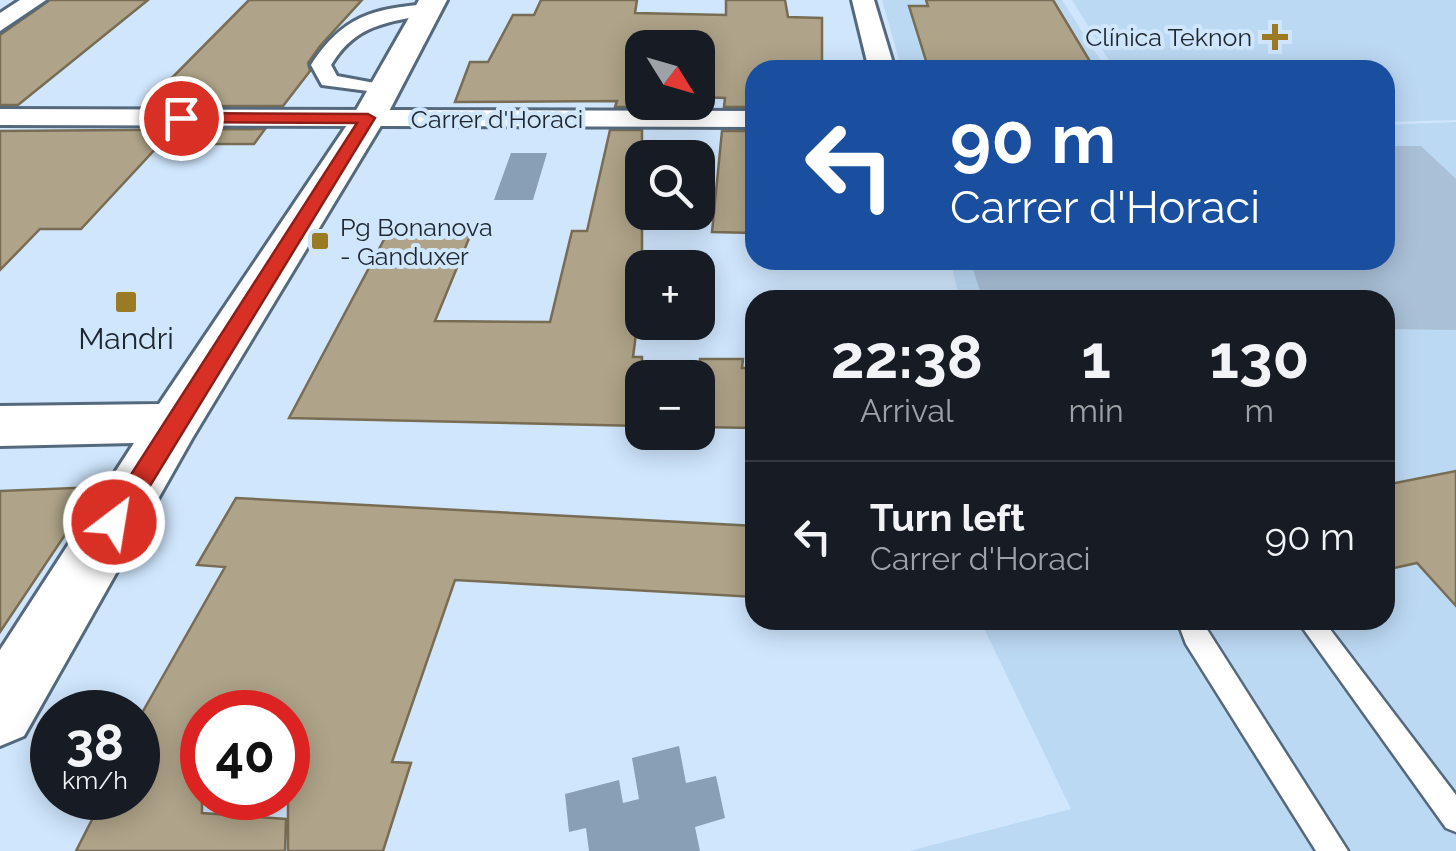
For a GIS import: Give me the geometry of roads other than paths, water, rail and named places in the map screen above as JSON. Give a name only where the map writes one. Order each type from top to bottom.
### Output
[{"type":"street","points":[[0,24],[35,0]]},
{"type":"street","points":[[863,0],[879,60]]},
{"type":"street","points":[[0,712],[174,422],[376,104],[431,4]]},
{"type":"street","points":[[376,104],[329,81],[321,65],[333,43],[356,24],[431,4]]},
{"type":"street","name":"Carrer d'Horaci","points":[[0,117],[376,104],[745,118]]},
{"type":"street","points":[[0,426],[174,422]]},
{"type":"lane","points":[[1193,630],[1334,851]]},
{"type":"lane","points":[[1315,630],[1456,818]]},
{"type":"place","name":"Clínica Teknon","points":[[1275,37]]},
{"type":"place","name":"Pg Bonanova - Ganduxer","points":[[320,241]]},
{"type":"place","name":"Mandri","points":[[126,302]]}]
